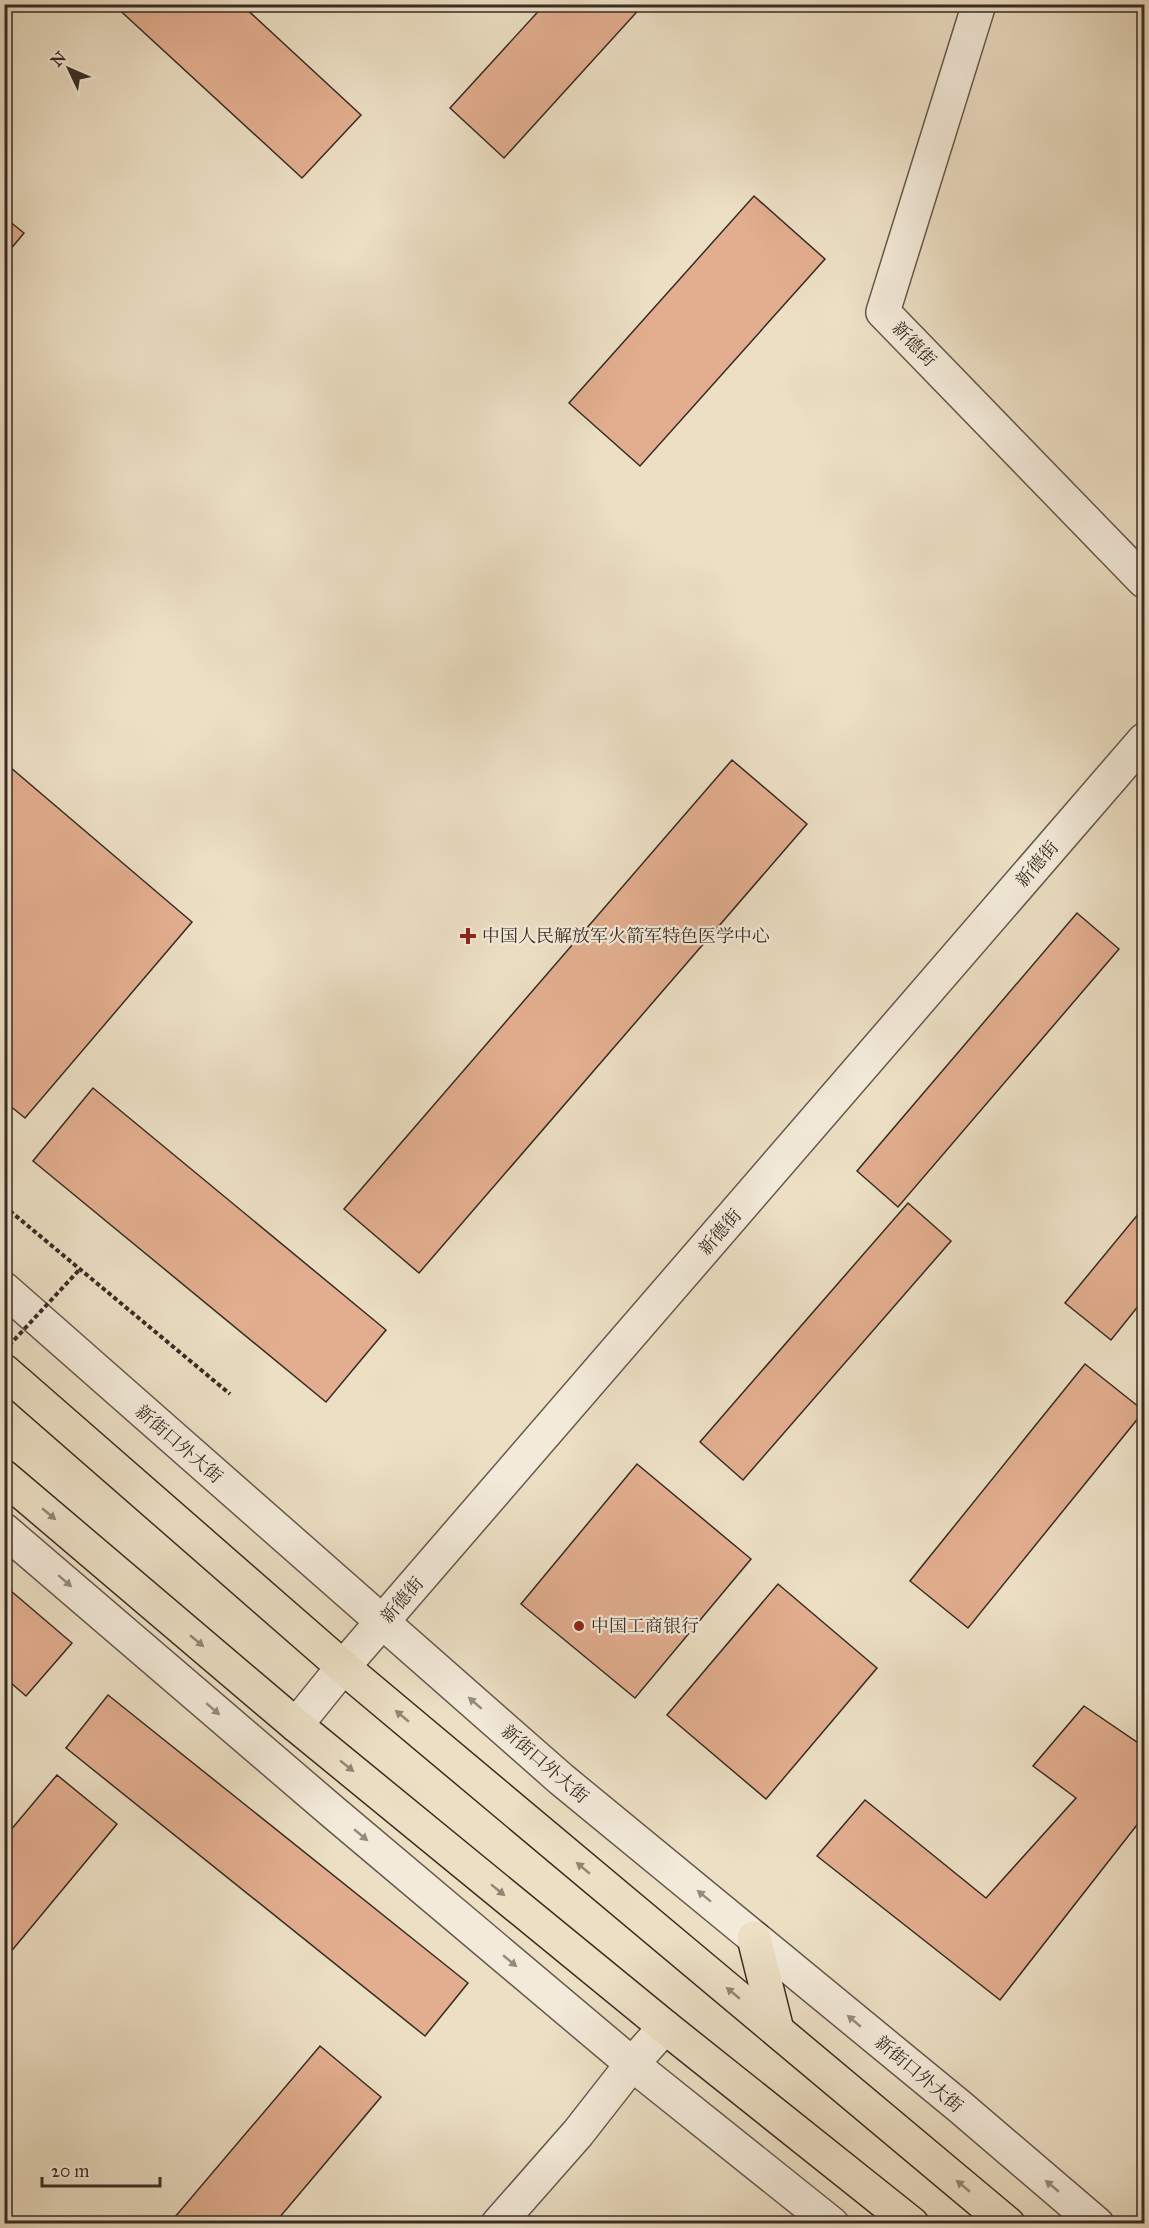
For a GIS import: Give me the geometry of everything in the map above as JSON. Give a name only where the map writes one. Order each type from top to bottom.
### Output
[{"type":"main road","points":[[4,1371],[343,1667],[1008,2223]]},
{"type":"main road","points":[[4,1476],[296,1725],[664,2026],[912,2223]]},
{"type":"main road","points":[[754,1938],[777,2030]]},
{"type":"street","name":"新德街","points":[[979,4],[883,312],[1144,581]]},
{"type":"street","name":"新德街","points":[[296,1725],[343,1667],[1144,740]]},
{"type":"street","name":"新街口外大街","points":[[4,1289],[561,1779],[1097,2223]]},
{"type":"street","points":[[4,1530],[632,2064],[832,2223]]},
{"type":"street","points":[[498,2223],[578,2133],[664,2026]]},
{"type":"path","points":[[4,1206],[230,1394]]},
{"type":"path","points":[[4,1351],[81,1269]]},
{"type":"building","points":[[113,4],[241,4],[361,115],[302,178]]},
{"type":"building","points":[[545,4],[644,4],[504,158],[450,108]]},
{"type":"building","points":[[754,196],[825,259],[640,466],[569,403]]},
{"type":"building","points":[[4,217],[24,233],[4,257]]},
{"type":"building","points":[[732,760],[807,824],[419,1273],[344,1209]]},
{"type":"building","points":[[4,762],[192,922],[25,1118],[4,1101]]},
{"type":"building","points":[[1077,913],[1119,949],[898,1207],[857,1171]]},
{"type":"building","points":[[93,1088],[386,1330],[326,1402],[33,1161]]},
{"type":"building","points":[[908,1203],[951,1241],[743,1480],[700,1442]]},
{"type":"building","points":[[1144,1207],[1144,1299],[1111,1340],[1065,1303]]},
{"type":"building","points":[[1085,1364],[1144,1411],[968,1628],[910,1581]]},
{"type":"building","points":[[637,1464],[751,1559],[635,1698],[521,1604]]},
{"type":"building","points":[[778,1584],[877,1668],[766,1799],[667,1715]]},
{"type":"building","points":[[4,1585],[72,1643],[26,1696],[4,1677]]},
{"type":"building","points":[[108,1695],[468,1983],[425,2036],[66,1748]]},
{"type":"building","points":[[1084,1706],[1144,1747],[1144,1816],[1000,2000],[817,1856],[865,1800],[986,1898],[1076,1798],[1033,1766]]},
{"type":"building","points":[[57,1775],[117,1824],[4,1960],[4,1838]]},
{"type":"building","points":[[320,2046],[381,2097],[274,2224],[169,2224]]},
{"type":"place","name":"中国人民解放军火箭军特色医学中心","points":[[468,936]]},
{"type":"place","name":"中国工商银行","points":[[579,1626]]}]
